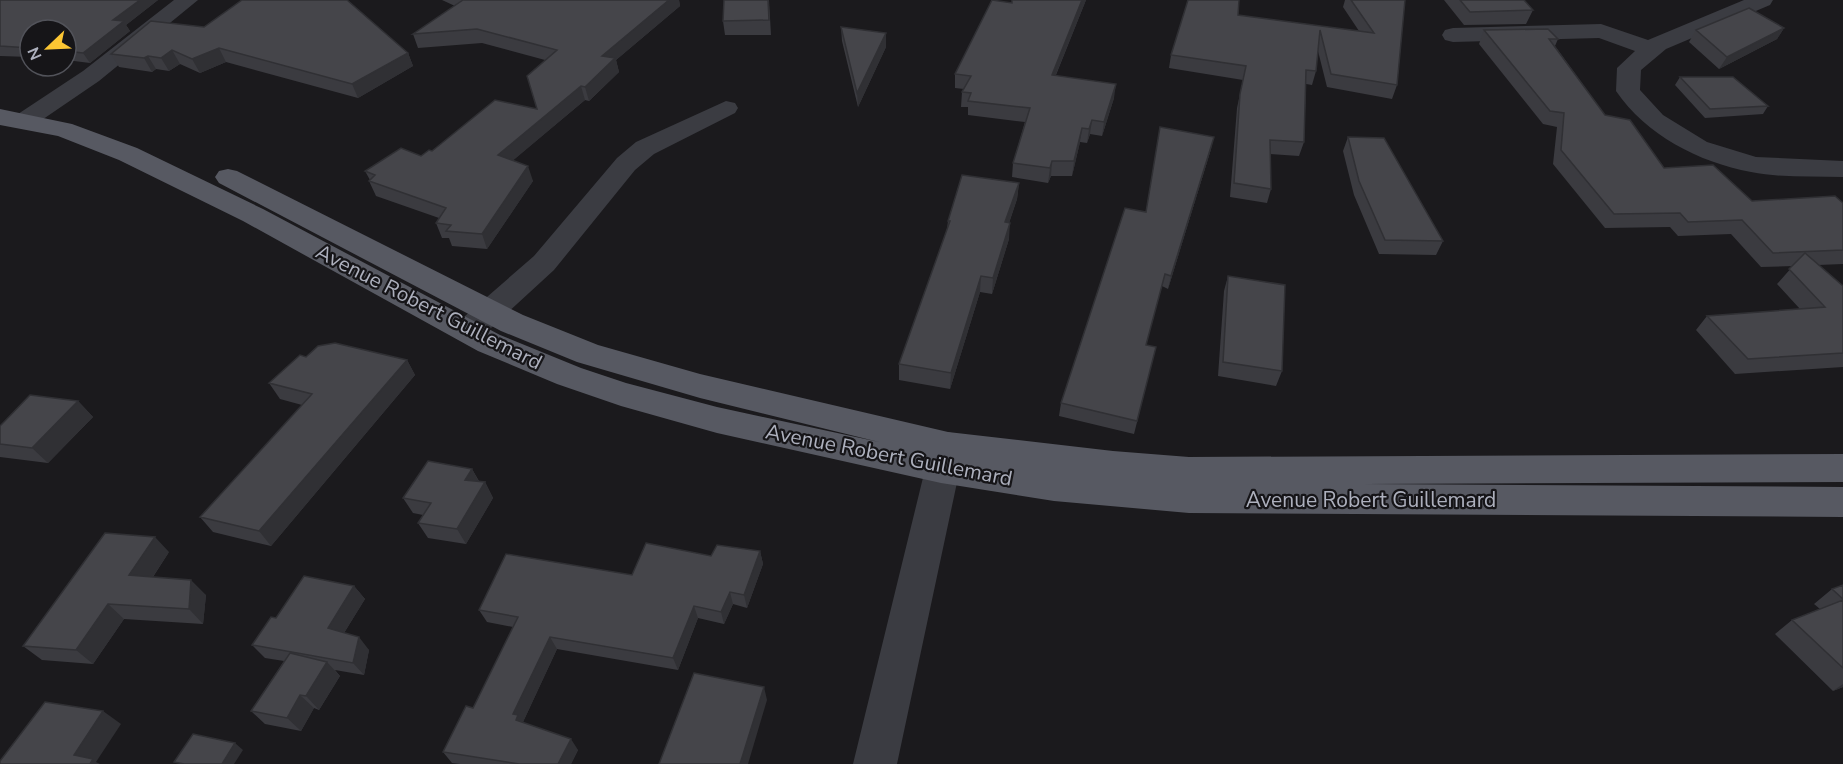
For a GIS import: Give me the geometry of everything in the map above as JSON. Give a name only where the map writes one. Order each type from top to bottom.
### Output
[{"type":"main road","name":"Avenue Robert Guillemard","points":[[16,112],[128,154],[478,321],[569,376],[621,394],[717,420],[944,457],[1054,487],[1189,498],[1843,502]]},
{"type":"main road","name":"Avenue Robert Guillemard","points":[[944,457],[1189,471],[1843,468]]},
{"type":"street","points":[[16,112],[91,76],[187,0]]},
{"type":"street","points":[[1762,0],[1658,44],[1629,68],[1628,91],[1654,120],[1698,147],[1754,165],[1843,169]]},
{"type":"street","points":[[1453,35],[1601,31],[1652,49]]},
{"type":"street","points":[[478,321],[544,263],[632,159],[645,148],[726,108]]},
{"type":"street","points":[[875,764],[944,457]]},
{"type":"building","points":[[0,0],[140,0],[113,20],[124,21],[83,53],[78,52],[78,18],[18,18],[18,47],[0,46]]},
{"type":"building","points":[[242,0],[347,0],[408,53],[352,84],[219,48],[192,59],[172,50],[161,58],[111,54],[151,21],[204,27]]},
{"type":"building","points":[[463,0],[669,0],[602,56],[615,58],[585,87],[581,86],[498,155],[528,166],[482,234],[446,231],[451,225],[436,223],[446,208],[369,181],[375,175],[365,171],[401,148],[421,156],[429,150],[432,151],[495,100],[537,109],[527,76],[557,50],[477,29],[413,34]]},
{"type":"building","points":[[724,0],[768,0],[769,20],[723,21]]},
{"type":"building","points":[[992,0],[1012,3],[1012,0],[1082,0],[1052,75],[1116,84],[1104,122],[1092,120],[1089,129],[1082,128],[1074,161],[1052,161],[1050,168],[1013,163],[1030,108],[968,101],[971,93],[962,92],[971,76],[955,74]]},
{"type":"building","points":[[1188,0],[1239,0],[1238,15],[1374,33],[1351,0],[1405,0],[1397,85],[1331,74],[1320,30],[1316,71],[1306,70],[1304,142],[1270,140],[1271,189],[1234,183],[1240,94],[1246,66],[1171,55]]},
{"type":"building","points":[[1460,0],[1524,0],[1533,10],[1470,12]]},
{"type":"building","points":[[1749,8],[1784,28],[1727,57],[1696,30]]},
{"type":"building","points":[[841,27],[886,33],[857,93]]},
{"type":"building","points":[[1548,29],[1558,39],[1549,39],[1605,115],[1630,120],[1664,168],[1713,165],[1752,201],[1835,196],[1843,203],[1843,250],[1773,253],[1742,220],[1688,222],[1680,213],[1614,214],[1561,150],[1564,113],[1550,111],[1484,30]]},
{"type":"building","points":[[1680,77],[1733,77],[1768,106],[1710,109]]},
{"type":"building","points":[[1160,127],[1214,137],[1171,276],[1165,274],[1146,345],[1156,347],[1137,421],[1061,403],[1125,208],[1146,212]]},
{"type":"building","points":[[1348,137],[1384,138],[1443,241],[1385,240],[1359,181]]},
{"type":"building","points":[[962,175],[1019,183],[1005,222],[1010,223],[993,278],[981,276],[951,373],[899,364],[950,221],[948,221]]},
{"type":"building","points":[[1805,253],[1843,286],[1843,353],[1748,359],[1707,316],[1825,307],[1789,269]]},
{"type":"building","points":[[1228,276],[1285,285],[1282,371],[1223,362]]},
{"type":"building","points":[[335,343],[407,360],[259,531],[200,517],[312,394],[269,383],[300,355],[306,357],[318,346]]},
{"type":"building","points":[[30,395],[78,401],[32,448],[0,444],[0,426]]},
{"type":"building","points":[[428,461],[472,469],[465,480],[485,482],[457,529],[418,523],[431,503],[403,498]]},
{"type":"building","points":[[105,533],[155,537],[129,575],[191,580],[189,609],[108,604],[76,650],[23,646]]},
{"type":"building","points":[[646,543],[711,556],[717,545],[760,551],[744,595],[730,592],[721,612],[694,606],[673,658],[550,637],[513,714],[518,715],[516,720],[571,739],[558,764],[519,764],[443,752],[466,706],[473,708],[518,617],[479,610],[506,554],[632,575]]},
{"type":"building","points":[[304,576],[354,586],[328,628],[359,637],[353,663],[252,645],[271,617],[276,618]]},
{"type":"building","points":[[1843,585],[1843,599],[1832,589]]},
{"type":"building","points":[[1843,600],[1843,668],[1792,620]]},
{"type":"building","points":[[290,653],[327,662],[306,696],[300,695],[287,718],[251,711]]},
{"type":"building","points":[[694,673],[764,687],[740,764],[659,764]]},
{"type":"building","points":[[45,702],[103,711],[74,755],[93,759],[90,764],[0,764],[0,761]]},
{"type":"building","points":[[193,734],[235,743],[222,764],[174,762]]}]
